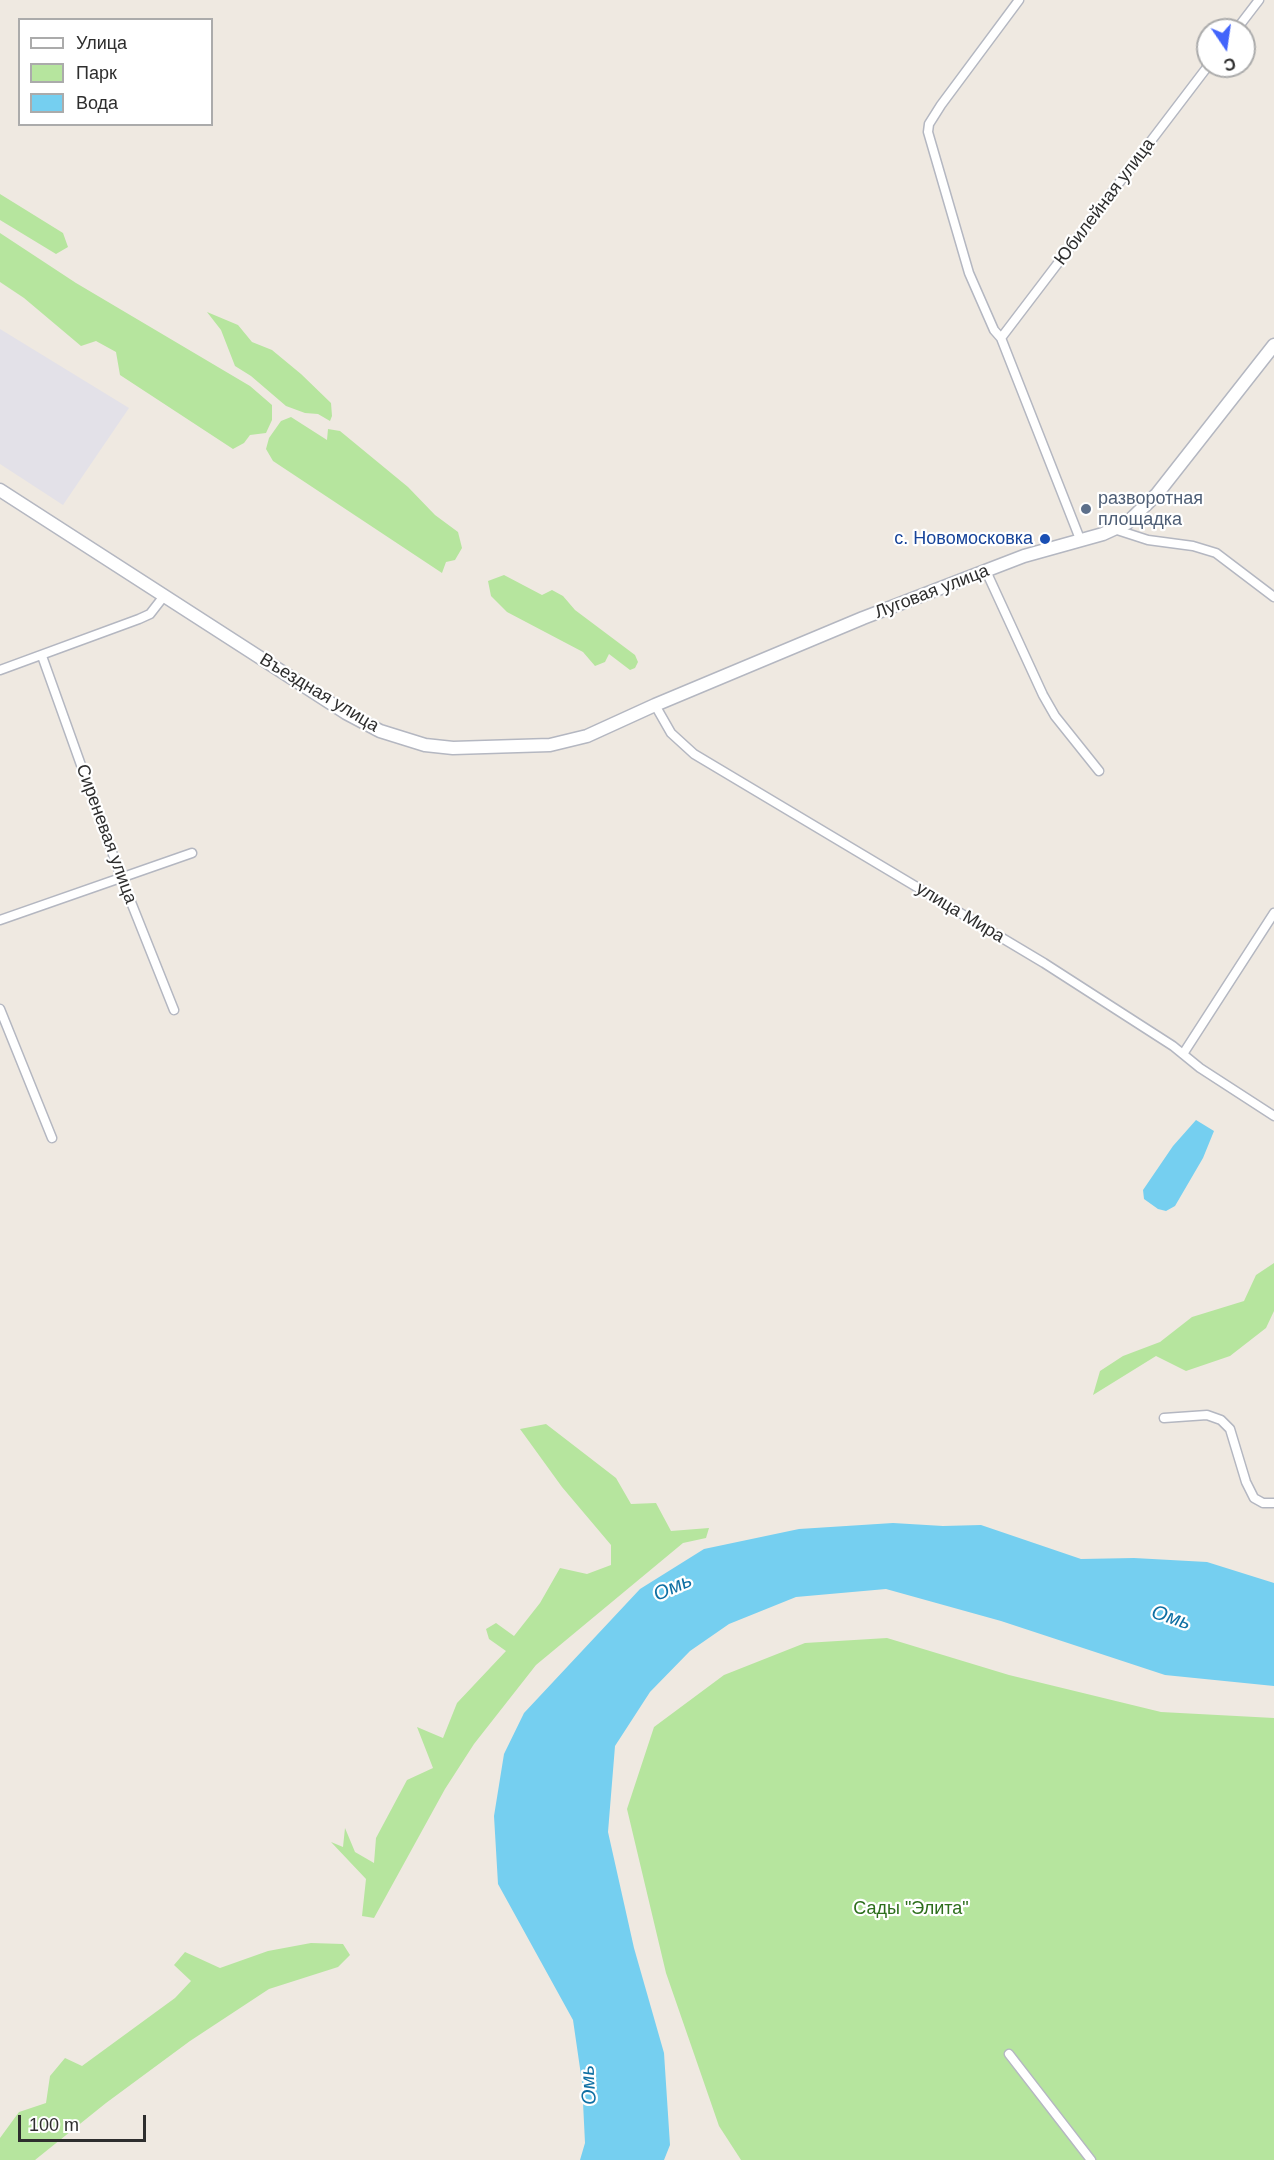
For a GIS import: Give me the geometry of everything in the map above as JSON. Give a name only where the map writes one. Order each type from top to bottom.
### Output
[{"type":"street","points":[[1019,0],[929,124],[930,144],[969,273],[994,330],[1001,338],[1080,539]]},
{"type":"street","points":[[1245,18],[1259,0]]},
{"type":"street","name":"Юбилейная улица","points":[[1001,338],[1199,78]]},
{"type":"street","name":"Луговая улица","points":[[658,704],[863,618],[986,571],[1051,547],[1114,530],[1139,513],[1157,494],[1274,345]]},
{"type":"street","name":"Въездная улица","points":[[0,490],[346,713],[380,731],[425,745],[453,748],[526,747],[568,742],[610,727],[658,704]]},
{"type":"street","points":[[1114,530],[1148,540],[1192,546],[1216,554],[1274,597]]},
{"type":"street","points":[[986,571],[1043,695],[1055,716],[1099,771]]},
{"type":"street","points":[[0,670],[150,614],[164,596]]},
{"type":"street","name":"Сиреневая улица","points":[[42,656],[121,877],[174,1011]]},
{"type":"street","name":"улица Мира","points":[[658,704],[671,733],[694,754],[968,916],[1183,1054],[1274,1116]]},
{"type":"street","points":[[0,920],[192,853]]},
{"type":"street","points":[[1183,1054],[1274,914]]},
{"type":"street","points":[[0,1009],[52,1138]]},
{"type":"street","points":[[1164,1418],[1207,1415],[1221,1420],[1230,1429],[1246,1482],[1254,1498],[1263,1503],[1274,1503]]},
{"type":"street","points":[[1009,2054],[1091,2160]]},
{"type":"shaded area","points":[[0,329],[129,408],[63,505],[0,464]]},
{"type":"green space","points":[[0,194],[63,233],[68,247],[56,254],[0,220]]},
{"type":"green space","points":[[0,233],[76,283],[250,386],[272,405],[272,420],[266,433],[250,435],[244,443],[233,449],[120,375],[116,352],[96,341],[81,346],[24,298],[0,282]]},
{"type":"green space","points":[[207,312],[238,325],[252,342],[272,350],[301,374],[331,403],[330,421],[318,414],[305,413],[286,406],[251,376],[235,366],[221,330]]},
{"type":"green space","points":[[291,417],[327,440],[328,429],[340,431],[408,487],[435,515],[458,532],[462,548],[455,560],[446,562],[442,573],[273,461],[266,449],[269,438],[281,421]]},
{"type":"green space","points":[[504,575],[542,595],[552,590],[563,596],[575,610],[635,655],[638,662],[635,668],[630,670],[609,654],[605,662],[595,666],[583,652],[507,612],[491,596],[488,581]]},
{"type":"green space","points":[[1274,1263],[1274,1311],[1266,1328],[1230,1356],[1186,1371],[1156,1356],[1093,1395],[1100,1371],[1123,1356],[1160,1342],[1192,1317],[1244,1301],[1256,1275]]},
{"type":"green space","points":[[546,1424],[616,1478],[631,1504],[656,1503],[671,1531],[709,1528],[706,1538],[683,1543],[536,1665],[474,1744],[445,1789],[374,1918],[362,1916],[366,1879],[331,1842],[343,1847],[345,1828],[355,1852],[374,1863],[376,1838],[407,1780],[433,1768],[417,1727],[443,1738],[457,1703],[506,1651],[489,1639],[486,1629],[496,1623],[514,1636],[540,1603],[560,1568],[587,1574],[611,1565],[611,1545],[562,1487],[520,1429]]},
{"type":"green space","name":"Сады \"Элита\"","points":[[887,1638],[1009,1675],[1161,1712],[1274,1718],[1274,2160],[741,2160],[719,2126],[666,1973],[627,1809],[654,1727],[724,1675],[805,1643]]},
{"type":"green space","points":[[311,1943],[343,1944],[350,1955],[338,1967],[269,1989],[190,2041],[106,2103],[35,2160],[0,2160],[0,2138],[19,2112],[46,2103],[50,2076],[65,2058],[82,2066],[175,1998],[191,1981],[174,1965],[185,1952],[220,1968],[268,1951]]},
{"type":"water","points":[[1196,1120],[1214,1131],[1203,1158],[1175,1206],[1166,1211],[1158,1209],[1144,1199],[1143,1190],[1173,1146]]},
{"type":"water","name":"Омь","points":[[893,1523],[943,1526],[981,1525],[1081,1559],[1134,1558],[1207,1562],[1274,1583],[1274,1686],[1165,1675],[1001,1621],[886,1589],[796,1597],[729,1624],[690,1651],[650,1692],[615,1746],[608,1832],[634,1948],[664,2053],[670,2145],[664,2160],[580,2160],[585,2143],[582,2082],[573,2020],[498,1884],[494,1816],[504,1754],[524,1713],[640,1589],[704,1549],[799,1529]]},
{"type":"place","name":"разворотная площадка","points":[[1086,509]]},
{"type":"place","name":"с. Новомосковка","points":[[1045,539]]}]
